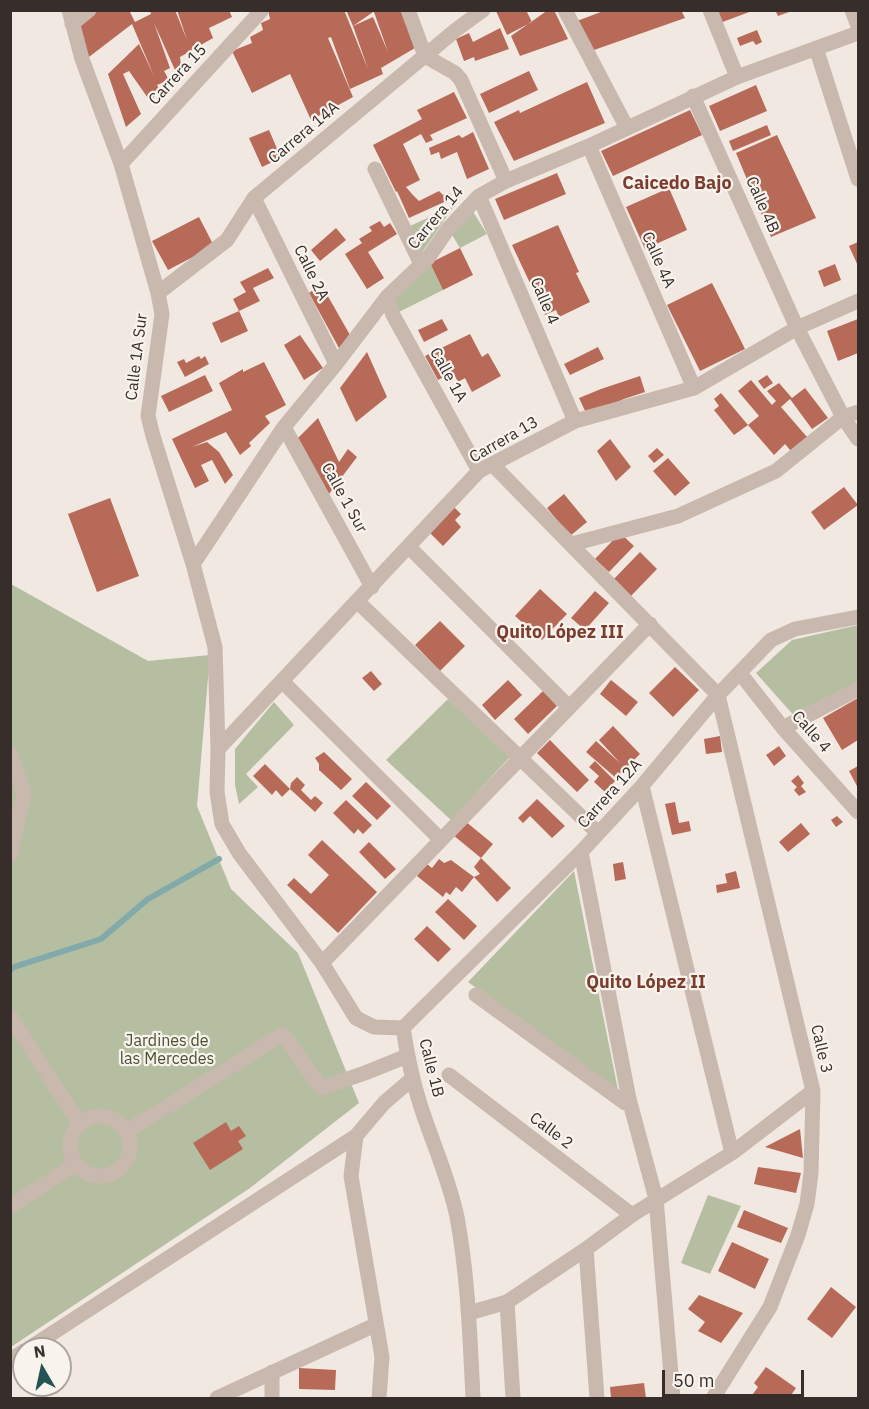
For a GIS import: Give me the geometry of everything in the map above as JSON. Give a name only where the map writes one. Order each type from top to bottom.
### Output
[{"type":"street","points":[[70,17],[89,10]]},
{"type":"street","name":"Carrera 15","points":[[121,164],[262,10]]},
{"type":"street","points":[[408,10],[425,56],[455,73],[461,80],[506,181]]},
{"type":"street","name":"Carrera 14A","points":[[158,293],[227,240],[254,198],[483,10]]},
{"type":"street","points":[[565,10],[627,129]]},
{"type":"street","points":[[710,10],[737,77]]},
{"type":"street","points":[[852,10],[858,26]]},
{"type":"street","name":"Calle 1A Sur","points":[[70,17],[82,59],[121,164],[158,293],[162,314],[148,416],[193,564],[215,647],[218,749]]},
{"type":"street","name":"Carrera 14","points":[[193,564],[284,427],[387,297],[421,264],[448,229],[479,196],[506,181],[627,129],[737,77],[858,33]]},
{"type":"street","points":[[816,48],[858,176]]},
{"type":"street","name":"Calle 4B","points":[[693,96],[797,328],[843,417],[858,439]]},
{"type":"street","name":"Calle 4A","points":[[589,146],[694,388]]},
{"type":"street","points":[[375,169],[421,264]]},
{"type":"street","name":"Calle 4","points":[[479,196],[575,421]]},
{"type":"street","name":"Calle 2A","points":[[254,198],[336,364]]},
{"type":"street","name":"Calle 1A","points":[[387,297],[393,315],[486,467],[572,544],[718,694]]},
{"type":"street","name":"Carrera 13","points":[[218,749],[486,467],[575,421],[694,388],[797,328],[858,300]]},
{"type":"street","points":[[572,544],[678,516],[776,471],[843,417],[858,412]]},
{"type":"street","name":"Calle 1 Sur","points":[[284,427],[372,587]]},
{"type":"street","points":[[409,547],[569,707]]},
{"type":"street","points":[[358,602],[598,833]]},
{"type":"street","name":"Carrera 12A","points":[[403,1028],[581,852],[642,786],[718,694],[771,640],[795,629],[858,617]]},
{"type":"street","points":[[322,963],[650,624]]},
{"type":"street","name":"Calle 4","points":[[740,673],[783,728],[858,813]]},
{"type":"street","points":[[282,681],[441,840]]},
{"type":"street","points":[[783,728],[858,688]]},
{"type":"street","name":"Calle 3","points":[[713,1398],[770,1306],[798,1235],[807,1204],[811,1173],[813,1091],[718,694]]},
{"type":"street","name":"Calle 1B","points":[[218,749],[217,792],[222,824],[239,852],[322,963],[356,1018],[374,1027],[403,1028],[407,1056],[420,1104],[444,1167],[457,1217],[469,1313],[473,1398]]},
{"type":"street","points":[[10,753],[24,793],[10,856]]},
{"type":"street","points":[[642,786],[732,1153]]},
{"type":"street","points":[[581,852],[630,1104],[656,1199],[673,1398]]},
{"type":"street","points":[[476,995],[625,1103],[630,1104]]},
{"type":"street","points":[[10,1016],[80,1124]]},
{"type":"street","points":[[126,1132],[283,1034],[321,1088],[407,1056]]},
{"type":"street","name":"Calle 2","points":[[448,1075],[632,1215]]},
{"type":"street","points":[[46,1337],[356,1136],[384,1103],[413,1078]]},
{"type":"street","points":[[469,1313],[507,1302],[656,1199],[732,1153],[813,1091]]},
{"type":"street","points":[[91,1118],[108,1118],[120,1124],[126,1132],[130,1142],[130,1152],[123,1166],[117,1171],[98,1176],[88,1174],[76,1164],[70,1146],[72,1136],[80,1124],[91,1118]]},
{"type":"street","points":[[356,1136],[351,1176],[382,1357],[379,1398]]},
{"type":"street","points":[[10,1207],[76,1164]]},
{"type":"street","points":[[586,1249],[597,1398]]},
{"type":"street","points":[[507,1302],[513,1398]]},
{"type":"street","points":[[217,1398],[375,1325]]},
{"type":"street","points":[[272,1372],[272,1398]]},
{"type":"green space","points":[[454,206],[421,254],[410,226]]},
{"type":"green space","points":[[470,207],[487,234],[460,248],[449,230]]},
{"type":"green space","points":[[428,259],[443,290],[395,314],[388,297]]},
{"type":"green space","name":"Jardines de las Mercedes","points":[[11,584],[148,661],[210,655],[197,806],[231,889],[298,953],[359,1103],[250,1188],[26,1337],[12,1337],[11,1347]]},
{"type":"green space","points":[[858,625],[858,686],[797,719],[756,673],[792,640]]},
{"type":"green space","points":[[448,699],[510,757],[451,820],[386,760]]},
{"type":"green space","points":[[274,702],[294,725],[246,774],[258,787],[239,804],[235,785],[235,749]]},
{"type":"green space","points":[[574,871],[618,1090],[468,982]]},
{"type":"green space","points":[[708,1195],[741,1206],[710,1274],[681,1263]]},
{"type":"building","points":[[93,10],[129,10],[135,22],[151,14],[150,10],[175,10],[187,40],[177,10],[229,10],[232,17],[209,28],[213,38],[180,57],[181,66],[175,70],[154,23],[170,68],[164,71],[169,80],[157,85],[160,91],[150,101],[129,71],[123,74],[141,114],[126,127],[108,74],[139,44],[154,76],[132,24],[85,60],[75,25]]},
{"type":"building","points":[[268,10],[344,10],[368,69],[353,26],[373,17],[388,52],[374,12],[403,10],[415,48],[381,68],[383,74],[350,89],[331,37],[328,38],[353,97],[311,120],[290,74],[252,93],[232,51],[252,43],[250,37],[263,30],[261,23],[270,19]]},
{"type":"building","points":[[346,10],[376,10],[353,26]]},
{"type":"building","points":[[526,10],[532,22],[507,35],[496,11]]},
{"type":"building","points":[[548,10],[554,10],[568,39],[520,56],[511,36]]},
{"type":"building","points":[[606,10],[681,10],[685,18],[594,50],[577,21]]},
{"type":"building","points":[[714,10],[751,10],[752,11],[720,23]]},
{"type":"building","points":[[775,10],[792,10],[792,11],[778,16]]},
{"type":"building","points":[[500,28],[509,49],[475,61],[474,57],[464,61],[456,39],[469,33],[473,42]]},
{"type":"building","points":[[757,30],[762,42],[756,45],[753,41],[740,46],[737,38]]},
{"type":"building","points":[[529,71],[538,90],[489,113],[480,94]]},
{"type":"building","points":[[587,82],[605,123],[514,161],[494,122],[519,110],[520,113]]},
{"type":"building","points":[[756,85],[767,111],[720,131],[709,106]]},
{"type":"building","points":[[454,92],[467,118],[430,135],[433,140],[426,143],[421,134],[403,144],[420,180],[406,187],[412,194],[419,201],[439,191],[443,195],[449,193],[453,198],[409,218],[373,145],[422,119],[417,110]]},
{"type":"building","points":[[690,110],[702,135],[613,176],[601,151]]},
{"type":"building","points":[[767,125],[771,135],[733,151],[729,141]]},
{"type":"building","points":[[269,130],[281,158],[262,167],[249,138]]},
{"type":"building","points":[[473,132],[489,169],[467,179],[457,152],[441,159],[439,152],[431,155],[429,148],[459,135],[462,138]]},
{"type":"building","points":[[777,135],[816,218],[771,237],[736,153]]},
{"type":"building","points":[[557,173],[566,194],[504,220],[495,199]]},
{"type":"building","points":[[669,188],[687,230],[645,249],[626,207]]},
{"type":"building","points":[[199,217],[214,246],[168,270],[152,241]]},
{"type":"building","points":[[380,221],[384,227],[390,223],[397,234],[368,252],[384,278],[367,289],[345,254],[362,243],[359,239],[372,231],[369,227]]},
{"type":"building","points":[[558,225],[590,302],[559,317],[556,310],[545,315],[512,245]]},
{"type":"building","points":[[336,228],[346,240],[320,261],[311,250]]},
{"type":"building","points":[[858,242],[858,266],[849,246]]},
{"type":"building","points":[[460,248],[473,275],[443,290],[430,263]]},
{"type":"building","points":[[835,264],[841,280],[824,287],[818,271]]},
{"type":"building","points":[[268,268],[274,278],[253,288],[260,301],[239,311],[233,299],[246,292],[240,282]]},
{"type":"building","points":[[712,283],[745,349],[700,371],[667,305]]},
{"type":"building","points":[[321,284],[350,335],[339,348],[309,293]]},
{"type":"building","points":[[239,311],[248,331],[221,343],[212,323]]},
{"type":"building","points":[[442,319],[448,330],[424,342],[418,330]]},
{"type":"building","points":[[858,319],[858,353],[838,361],[827,331]]},
{"type":"building","points":[[470,334],[482,357],[488,353],[501,376],[472,392],[465,378],[458,382],[453,372],[438,380],[425,356]]},
{"type":"building","points":[[300,335],[323,368],[304,380],[284,345]]},
{"type":"building","points":[[598,347],[604,359],[570,375],[564,364]]},
{"type":"building","points":[[367,352],[387,397],[356,422],[340,388]]},
{"type":"building","points":[[199,356],[201,359],[205,356],[209,364],[185,377],[177,362],[184,359],[186,363]]},
{"type":"building","points":[[264,362],[286,405],[265,416],[270,423],[249,443],[251,446],[240,455],[226,432],[192,447],[207,442],[219,452],[233,475],[225,484],[212,460],[201,465],[209,481],[195,488],[172,439],[232,410],[219,383],[243,369],[243,372]]},
{"type":"building","points":[[205,375],[213,391],[169,412],[161,396]]},
{"type":"building","points":[[767,375],[773,383],[764,389],[758,381]]},
{"type":"building","points":[[640,376],[645,392],[587,415],[579,398]]},
{"type":"building","points":[[751,380],[772,405],[776,401],[767,391],[779,383],[792,398],[805,388],[828,418],[812,429],[790,399],[781,407],[807,437],[791,451],[785,444],[774,455],[748,425],[759,416],[738,391]]},
{"type":"building","points":[[721,393],[748,425],[734,435],[714,410],[719,406],[714,399]]},
{"type":"building","points":[[318,418],[339,462],[348,449],[357,457],[329,494],[298,438]]},
{"type":"building","points":[[610,439],[631,467],[616,481],[597,451]]},
{"type":"building","points":[[657,448],[664,455],[654,463],[648,456]]},
{"type":"building","points":[[668,458],[690,483],[675,496],[653,471]]},
{"type":"building","points":[[844,487],[858,505],[824,530],[811,512]]},
{"type":"building","points":[[564,494],[587,522],[570,536],[547,508]]},
{"type":"building","points":[[110,498],[139,576],[97,592],[68,514]]},
{"type":"building","points":[[454,507],[461,514],[455,520],[461,527],[443,546],[429,532]]},
{"type":"building","points":[[620,533],[634,546],[609,572],[595,559]]},
{"type":"building","points":[[640,552],[657,569],[630,597],[612,581]]},
{"type":"building","points":[[540,589],[567,614],[542,640],[515,616]]},
{"type":"building","points":[[595,591],[609,603],[585,630],[571,618]]},
{"type":"building","points":[[440,621],[465,646],[440,671],[415,645]]},
{"type":"building","points":[[675,667],[699,690],[673,717],[649,693]]},
{"type":"building","points":[[371,671],[382,684],[374,691],[362,678]]},
{"type":"building","points":[[508,680],[522,695],[495,720],[482,705]]},
{"type":"building","points":[[611,680],[638,702],[626,716],[600,694]]},
{"type":"building","points":[[543,691],[557,706],[528,734],[514,719]]},
{"type":"building","points":[[858,698],[858,740],[842,750],[823,718]]},
{"type":"building","points":[[613,726],[640,754],[616,778],[586,752],[596,741],[620,763],[599,740]]},
{"type":"building","points":[[720,736],[722,752],[706,754],[704,739]]},
{"type":"building","points":[[550,740],[589,780],[577,792],[537,753]]},
{"type":"building","points":[[779,746],[786,756],[774,766],[766,755]]},
{"type":"building","points":[[324,752],[352,779],[341,790],[319,770],[319,764],[315,758]]},
{"type":"building","points":[[595,761],[615,781],[605,792],[594,782],[599,776],[589,767]]},
{"type":"building","points":[[265,764],[290,789],[282,797],[276,790],[272,795],[253,776]]},
{"type":"building","points":[[858,766],[858,788],[849,771]]},
{"type":"building","points":[[798,775],[804,783],[801,786],[806,792],[799,796],[794,790],[797,787],[791,781]]},
{"type":"building","points":[[297,777],[305,785],[301,790],[311,800],[315,796],[323,803],[315,812],[290,789],[291,783]]},
{"type":"building","points":[[366,782],[391,806],[377,820],[352,796]]},
{"type":"building","points":[[537,799],[565,826],[552,838],[530,816],[523,823],[518,818]]},
{"type":"building","points":[[346,800],[372,825],[363,834],[358,829],[354,834],[333,813]]},
{"type":"building","points":[[675,802],[679,823],[689,821],[691,831],[672,835],[665,804]]},
{"type":"building","points":[[837,816],[843,822],[836,827],[831,820]]},
{"type":"building","points":[[465,821],[493,844],[481,858],[453,835]]},
{"type":"building","points":[[801,823],[810,834],[788,852],[779,842]]},
{"type":"building","points":[[322,840],[377,892],[338,933],[287,885],[294,878],[311,894],[329,875],[308,855]]},
{"type":"building","points":[[369,842],[396,869],[385,879],[359,852]]},
{"type":"building","points":[[481,858],[511,888],[497,902],[474,877],[480,874],[474,867]]},
{"type":"building","points":[[439,859],[444,863],[451,860],[474,877],[462,892],[456,887],[450,895],[446,892],[443,897],[417,876],[427,864],[432,868]]},
{"type":"building","points":[[623,862],[626,879],[615,881],[613,864]]},
{"type":"building","points":[[736,871],[740,888],[717,893],[716,885],[727,883],[725,874]]},
{"type":"building","points":[[448,899],[477,926],[464,940],[435,912]]},
{"type":"building","points":[[427,926],[451,949],[438,962],[414,939]]},
{"type":"building","points":[[226,1122],[231,1131],[239,1126],[246,1136],[238,1141],[243,1149],[210,1170],[193,1143]]},
{"type":"building","points":[[800,1129],[803,1158],[765,1147]]},
{"type":"building","points":[[758,1167],[801,1173],[796,1193],[754,1184]]},
{"type":"building","points":[[744,1210],[788,1228],[781,1243],[737,1227]]},
{"type":"building","points":[[732,1242],[769,1259],[755,1289],[718,1271]]},
{"type":"building","points":[[831,1287],[856,1307],[832,1338],[807,1319]]},
{"type":"building","points":[[699,1295],[743,1313],[721,1343],[698,1331],[705,1322],[688,1309]]},
{"type":"building","points":[[766,1367],[796,1388],[789,1398],[750,1398],[758,1387],[754,1383]]},
{"type":"building","points":[[299,1368],[336,1370],[335,1390],[299,1389]]},
{"type":"building","points":[[644,1383],[646,1398],[611,1398],[610,1387]]},
{"type":"waterway","points":[[10,970],[101,939],[148,899],[219,859]]},
{"type":"district","name":"Caicedo Bajo","points":[[677,184]]},
{"type":"district","name":"Quito López III","points":[[560,633]]},
{"type":"district","name":"Quito López II","points":[[646,983]]}]
